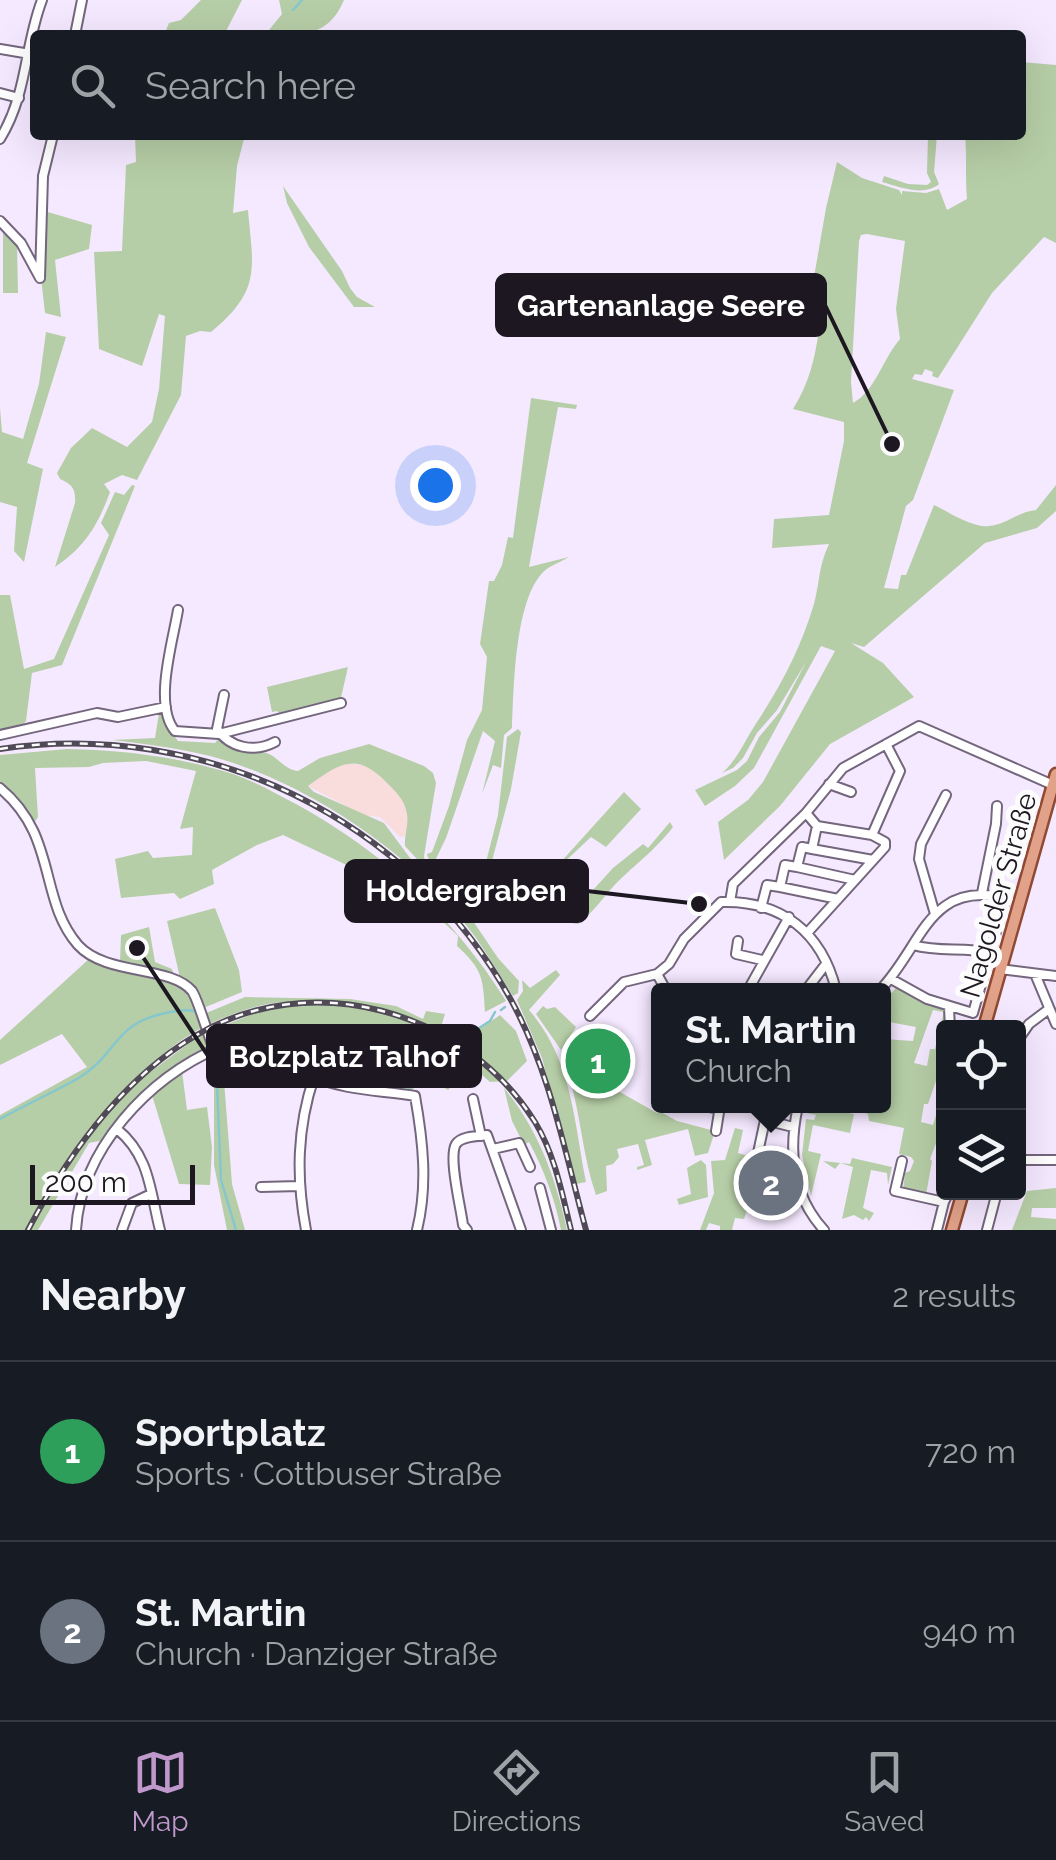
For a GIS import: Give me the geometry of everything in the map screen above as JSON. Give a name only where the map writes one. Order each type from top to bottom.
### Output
[{"type":"main road","name":"Nagolder Straße","points":[[986,1020],[1054,780]]},
{"type":"main road","points":[[952,1230],[960,1200]]},
{"type":"street","points":[[35,30],[42,0]]},
{"type":"street","points":[[76,30],[82,0]]},
{"type":"street","points":[[0,48],[30,54],[20,95],[0,138]]},
{"type":"street","points":[[0,93],[30,94]]},
{"type":"street","points":[[0,220],[21,244],[40,278],[41,193],[51,140]]},
{"type":"street","points":[[178,610],[166,679],[168,720],[175,731],[220,734],[341,704]]},
{"type":"street","points":[[224,695],[216,729],[226,741],[253,749],[275,742]]},
{"type":"street","points":[[0,735],[97,714],[132,716],[166,706]]},
{"type":"street","points":[[730,902],[733,884],[806,813],[843,768],[920,726],[1054,780]]},
{"type":"street","points":[[872,835],[900,771],[886,744]]},
{"type":"street","points":[[829,784],[851,792]]},
{"type":"street","points":[[0,788],[24,810],[34,827],[62,916],[76,942],[100,960],[188,988],[195,996],[214,1049]]},
{"type":"street","points":[[934,914],[920,859],[921,844],[946,795]]},
{"type":"street","points":[[982,893],[996,806]]},
{"type":"street","points":[[806,813],[817,826],[872,835],[885,842],[885,847],[808,932]]},
{"type":"street","points":[[812,849],[817,826]]},
{"type":"street","points":[[797,867],[802,847],[873,860]]},
{"type":"street","points":[[780,887],[785,865],[855,880]]},
{"type":"street","points":[[761,908],[767,885],[838,900]]},
{"type":"street","points":[[887,983],[934,914],[959,898],[982,893],[1005,897],[973,1012],[948,1008],[891,979]]},
{"type":"street","points":[[590,1016],[624,982],[658,974],[684,939],[721,902],[789,916],[808,932],[833,983]]},
{"type":"street","points":[[751,983],[789,916]]},
{"type":"street","points":[[738,940],[736,954],[762,960]]},
{"type":"street","points":[[912,945],[936,952],[968,947],[990,953]]},
{"type":"street","points":[[811,983],[826,964]]},
{"type":"street","points":[[1000,969],[1056,976]]},
{"type":"street","points":[[658,974],[662,983]]},
{"type":"street","points":[[1035,974],[1056,1024]]},
{"type":"street","points":[[948,1008],[949,1020]]},
{"type":"street","points":[[1026,1028],[1048,1010]]},
{"type":"street","points":[[76,1230],[77,1212],[89,1176],[116,1129],[160,1082],[214,1049],[248,1036],[259,1036],[294,1066],[314,1077],[351,1090],[415,1096],[424,1150],[422,1213],[417,1230]]},
{"type":"street","points":[[306,1230],[299,1186],[300,1138],[314,1077]]},
{"type":"street","points":[[473,1099],[482,1136]]},
{"type":"street","points":[[716,1131],[719,1113]]},
{"type":"street","points":[[756,1162],[766,1113]]},
{"type":"street","points":[[796,1113],[792,1154],[798,1186],[824,1230]]},
{"type":"street","points":[[765,1120],[793,1127]]},
{"type":"street","points":[[116,1129],[142,1155],[160,1230]]},
{"type":"street","points":[[467,1230],[454,1164],[455,1148],[462,1140],[487,1135],[520,1230]]},
{"type":"street","points":[[493,1149],[519,1144],[530,1166]]},
{"type":"street","points":[[1026,1160],[1056,1160]]},
{"type":"street","points":[[902,1161],[896,1191],[944,1202],[937,1230]]},
{"type":"street","points":[[261,1187],[299,1186]]},
{"type":"street","points":[[540,1188],[551,1230]]},
{"type":"street","points":[[122,1230],[132,1203],[151,1194]]},
{"type":"street","points":[[987,1230],[994,1200]]},
{"type":"shaded area","points":[[350,763],[372,767],[402,798],[409,818],[405,836],[400,837],[380,817],[363,815],[308,786],[333,768]]},
{"type":"green space","points":[[201,0],[242,0],[227,30],[166,30],[169,23],[181,20]]},
{"type":"green space","points":[[279,0],[344,0],[330,22],[316,30],[269,30],[282,14]]},
{"type":"green space","points":[[1026,62],[1056,65],[1056,243],[1044,237],[992,293],[938,378],[925,369],[912,379],[954,390],[913,500],[906,506],[884,588],[898,589],[934,505],[975,525],[995,525],[1036,510],[1056,485],[1056,511],[1037,528],[985,543],[864,647],[851,643],[883,663],[914,697],[830,744],[780,806],[724,860],[718,822],[748,800],[763,782],[835,651],[821,646],[754,768],[705,806],[695,790],[747,761],[759,737],[780,712],[806,662],[743,758],[722,773],[737,755],[790,665],[814,604],[829,544],[772,548],[774,519],[829,515],[844,441],[844,422],[793,409],[807,380],[819,329],[806,323],[837,162],[862,178],[899,190],[902,195],[902,191],[926,193],[939,189],[947,210],[967,199],[965,140],[1026,140]],"holes":[[[861,235],[905,241],[896,309],[900,339],[868,390],[853,403]]]},
{"type":"green space","points":[[135,140],[244,140],[233,213],[248,210],[250,277],[239,303],[211,332],[186,336],[181,395],[137,480],[122,475],[104,484],[110,492],[95,525],[75,551],[55,567],[75,503],[72,488],[57,473],[71,448],[92,428],[127,447],[152,422],[159,389],[165,316],[159,314],[142,366],[99,349],[94,252],[122,251],[126,165],[136,162]]},
{"type":"green space","points":[[928,140],[937,140],[934,172],[939,184],[919,190],[882,182],[884,176],[927,185],[931,182],[927,173]]},
{"type":"green space","points":[[283,186],[350,288],[375,307],[354,307],[309,247]]},
{"type":"green space","points":[[41,210],[92,225],[89,249],[55,260],[61,317],[45,313]]},
{"type":"green space","points":[[3,227],[17,246],[18,293],[3,293]]},
{"type":"green space","points":[[46,332],[66,337],[27,463],[43,469],[24,562],[14,551],[17,507],[0,502],[0,408],[2,432],[23,439],[39,384]]},
{"type":"green space","points":[[531,398],[577,405],[576,409],[558,407],[529,567],[569,557],[548,568],[528,598],[518,642],[512,728],[504,735],[501,768],[493,765],[482,794],[495,741],[483,731],[433,865],[449,892],[433,875],[427,854],[432,852],[467,740],[482,710],[487,657],[480,644],[489,581],[494,581],[502,565],[508,537],[513,538]]},
{"type":"green space","points":[[135,486],[62,665],[32,673],[26,721],[20,728],[0,732],[0,595],[10,595],[24,669],[54,659],[109,535],[101,523],[115,492],[124,495]]},
{"type":"green space","points":[[348,667],[340,702],[281,716],[272,712],[267,687]]},
{"type":"green space","points":[[162,711],[178,741],[215,743],[219,738],[231,745],[269,754],[293,770],[369,744],[433,773],[436,783],[424,856],[426,869],[405,846],[407,818],[403,802],[369,768],[360,764],[341,766],[308,786],[384,823],[410,858],[471,918],[519,981],[518,993],[513,996],[452,908],[392,851],[358,826],[321,803],[247,768],[174,748],[112,740],[155,738]]},
{"type":"green space","points":[[518,729],[521,732],[511,789],[478,914],[475,905],[498,815],[507,737]]},
{"type":"green space","points":[[67,749],[130,753],[213,768],[296,804],[358,843],[414,889],[463,941],[506,1001],[485,1012],[480,975],[457,946],[458,936],[419,899],[414,906],[353,868],[283,835],[212,870],[214,884],[180,899],[174,893],[121,898],[115,859],[148,851],[153,858],[192,855],[193,827],[180,829],[196,771],[146,761],[35,768],[38,817],[34,823],[0,785],[0,755]]},
{"type":"green space","points":[[624,792],[641,809],[606,847],[591,837],[541,884]]},
{"type":"green space","points":[[670,822],[673,827],[587,916],[578,924],[564,922],[613,868],[643,844],[648,848]]},
{"type":"green space","points":[[215,908],[239,970],[242,992],[201,1009],[196,992],[180,978],[167,921]]},
{"type":"green space","points":[[149,927],[155,962],[172,969],[174,976],[120,962],[121,935]]},
{"type":"green space","points":[[89,959],[186,988],[195,1000],[199,1016],[245,997],[350,999],[396,1006],[423,1019],[426,1011],[445,1014],[441,1027],[465,1039],[500,1015],[516,1031],[527,1061],[507,1081],[490,1082],[472,1066],[448,1090],[424,1077],[441,1047],[438,1045],[412,1091],[331,1077],[299,1061],[263,1033],[238,1035],[184,1062],[165,1076],[104,1140],[89,1143],[38,1230],[0,1230],[0,1115],[87,1067],[62,1034],[0,1065],[0,1040]],"holes":[[[283,1002],[200,1035],[149,1073],[159,1059],[189,1035],[228,1016]]]},
{"type":"green space","points":[[556,970],[560,975],[529,1010],[554,1049],[569,1092],[586,1182],[576,1184],[542,1058],[517,1000],[523,991],[522,980],[530,988]]},
{"type":"green space","points":[[897,987],[947,1011],[946,1020],[942,1020],[944,1012],[933,1010],[914,1063],[927,1066],[930,1049],[936,1045],[936,1081],[928,1104],[924,1104],[921,1122],[933,1125],[936,1115],[936,1143],[926,1195],[903,1190],[905,1173],[914,1161],[899,1154],[904,1128],[869,1121],[866,1113],[891,1113],[891,1039],[913,1041],[916,1027],[891,1022],[891,993]]},
{"type":"green space","points":[[543,1006],[555,1007],[576,1027],[561,1050],[536,1014]]},
{"type":"green space","points":[[588,1042],[620,1060],[609,1080],[577,1062]]},
{"type":"green space","points":[[222,1055],[232,1184],[245,1230],[227,1230],[214,1165],[214,1057]]},
{"type":"green space","points":[[572,1065],[651,1113],[663,1113],[715,1131],[708,1153],[695,1156],[688,1129],[645,1140],[652,1165],[637,1170],[644,1165],[638,1144],[617,1149],[619,1157],[606,1166],[607,1191],[596,1195],[570,1079],[573,1074],[579,1079],[577,1085],[591,1093],[597,1084],[570,1068]]},
{"type":"green space","points":[[182,1071],[187,1110],[207,1107],[212,1147],[210,1185],[179,1184],[152,1095]]},
{"type":"green space","points":[[504,1088],[527,1120],[544,1155],[567,1230],[561,1230],[544,1174],[529,1142],[524,1145],[512,1121]]},
{"type":"green space","points":[[807,1113],[854,1114],[850,1133],[813,1125],[808,1151],[821,1154],[811,1196],[802,1155],[806,1119],[814,1120],[816,1115]]},
{"type":"green space","points":[[735,1128],[743,1130],[738,1153],[790,1168],[800,1200],[783,1204],[788,1183],[778,1169],[758,1163],[756,1171],[750,1170],[743,1181],[739,1198],[750,1201],[744,1219],[735,1218],[732,1230],[720,1230],[720,1226],[709,1223],[706,1230],[700,1230],[714,1193],[711,1161],[725,1160]]},
{"type":"green space","points":[[852,1158],[892,1167],[888,1185],[887,1173],[871,1170],[863,1208],[874,1213],[869,1221],[854,1215],[842,1219],[853,1167],[840,1163],[835,1169],[823,1161],[850,1164]]},
{"type":"green space","points":[[701,1160],[706,1165],[708,1197],[679,1205],[677,1199],[691,1194],[687,1168]]},
{"type":"green space","points":[[1056,1188],[1056,1208],[1032,1208],[1031,1217],[1056,1219],[1056,1230],[1012,1230],[1027,1191]]},
{"type":"waterway","points":[[293,10],[302,0]]},
{"type":"waterway","points":[[51,874],[60,902]]},
{"type":"waterway","points":[[501,1010],[505,1007]]},
{"type":"waterway","points":[[0,1119],[77,1079],[137,1023],[171,1012],[194,1011]]},
{"type":"waterway","points":[[462,1039],[490,1021],[495,1012]]},
{"type":"waterway","points":[[425,1079],[435,1086],[454,1049]]},
{"type":"waterway","points":[[216,1059],[221,1180],[236,1230]]},
{"type":"waterway","points":[[408,1091],[416,1075]]},
{"type":"railway","points":[[0,749],[76,743],[152,750],[225,767],[294,795],[359,833],[418,880],[469,936],[525,1027],[555,1113],[586,1230]]},
{"type":"railway","points":[[28,1230],[60,1175],[98,1122],[143,1074],[168,1054],[240,1015],[287,1004],[334,1003],[382,1011],[427,1027],[468,1051],[505,1083],[535,1122],[548,1148],[571,1230]]},
{"type":"place","name":"Gartenanlage Seere","points":[[892,444]]},
{"type":"place","name":"Holdergraben","points":[[699,904]]},
{"type":"place","name":"Bolzplatz Talhof","points":[[137,948]]},
{"type":"place","name":"Sportplatz","points":[[598,1061]]},
{"type":"place","name":"St. Martin","points":[[771,1183]]}]
